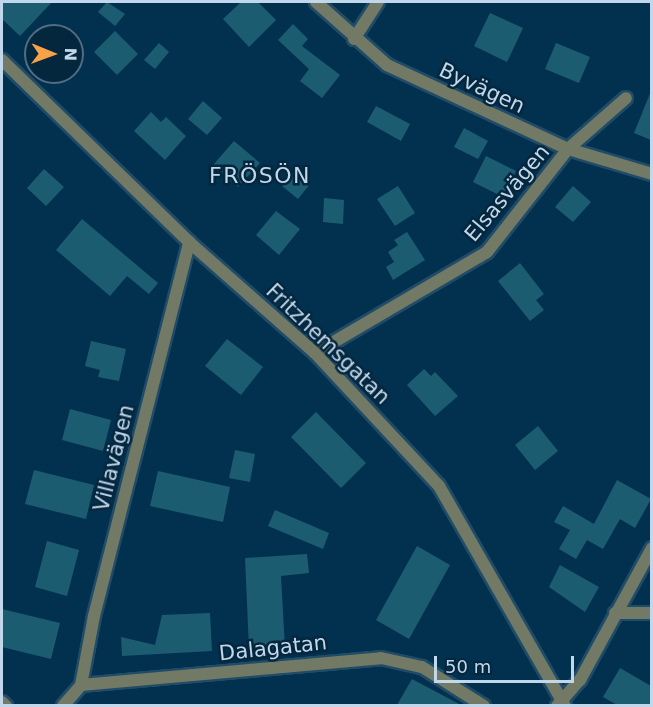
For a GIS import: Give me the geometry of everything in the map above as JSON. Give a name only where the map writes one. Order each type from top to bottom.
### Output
[{"type":"street","name":"Byvägen","points":[[316,2],[354,39],[387,65],[568,149],[651,174]]},
{"type":"street","points":[[354,39],[378,2]]},
{"type":"street","name":"Fritzhemsgatan","points":[[2,60],[189,242],[315,353],[439,486],[561,704]]},
{"type":"street","name":"Elsasvägen","points":[[315,353],[487,252],[568,149],[626,98]]},
{"type":"street","name":"Villavägen","points":[[81,685],[94,616],[189,242]]},
{"type":"street","points":[[561,704],[580,680],[651,548]]},
{"type":"street","points":[[615,613],[651,613]]},
{"type":"street","name":"Dalagatan","points":[[81,685],[381,658],[422,667],[484,705]]},
{"type":"street","points":[[63,705],[81,685]]},
{"type":"street","points":[[2,702],[6,705]]},
{"type":"building","points":[[2,2],[52,2],[31,24],[24,24],[24,32],[20,36],[2,19]]},
{"type":"building","points":[[107,2],[125,14],[115,26],[98,12]]},
{"type":"building","points":[[241,2],[258,2],[276,20],[249,47],[223,19]]},
{"type":"building","points":[[490,13],[523,28],[507,62],[474,46]]},
{"type":"building","points":[[293,24],[308,39],[302,46],[340,75],[322,98],[300,81],[309,69],[278,40]]},
{"type":"building","points":[[115,31],[138,54],[117,75],[94,52]]},
{"type":"building","points":[[159,43],[169,52],[155,69],[144,60]]},
{"type":"building","points":[[556,43],[590,57],[579,83],[545,69]]},
{"type":"building","points":[[651,91],[651,140],[634,133]]},
{"type":"building","points":[[203,101],[222,118],[207,135],[188,119]]},
{"type":"building","points":[[376,106],[410,124],[401,141],[367,122]]},
{"type":"building","points":[[151,112],[161,122],[166,117],[186,136],[165,160],[134,131]]},
{"type":"building","points":[[464,128],[488,141],[478,159],[454,147]]},
{"type":"building","points":[[234,141],[260,163],[238,187],[213,165]]},
{"type":"building","points":[[486,156],[516,171],[503,197],[473,182]]},
{"type":"building","points":[[44,169],[64,187],[46,206],[27,188]]},
{"type":"building","points":[[294,171],[310,184],[298,199],[282,186]]},
{"type":"building","points":[[398,186],[415,213],[395,226],[377,199]]},
{"type":"building","points":[[573,186],[591,202],[573,222],[555,207]]},
{"type":"building","points":[[324,198],[344,200],[343,224],[323,222]]},
{"type":"building","points":[[276,211],[300,229],[279,255],[256,235]]},
{"type":"building","points":[[82,219],[158,283],[149,294],[127,276],[110,296],[56,250]]},
{"type":"building","points":[[407,232],[425,260],[393,280],[386,267],[394,262],[388,252],[398,245],[394,240]]},
{"type":"building","points":[[520,263],[544,294],[536,300],[544,310],[530,321],[498,281]]},
{"type":"building","points":[[227,339],[263,367],[241,395],[205,366]]},
{"type":"building","points":[[91,341],[126,349],[119,381],[98,377],[100,370],[85,366]]},
{"type":"building","points":[[424,369],[431,376],[435,372],[458,396],[435,416],[407,385]]},
{"type":"building","points":[[70,409],[111,420],[103,451],[62,440]]},
{"type":"building","points":[[316,412],[366,463],[341,488],[291,437]]},
{"type":"building","points":[[538,426],[558,451],[535,470],[515,445]]},
{"type":"building","points":[[235,450],[255,454],[250,482],[229,478]]},
{"type":"building","points":[[34,470],[94,485],[86,519],[25,504]]},
{"type":"building","points":[[158,471],[230,487],[223,522],[150,506]]},
{"type":"building","points":[[617,480],[651,499],[635,528],[620,519],[603,549],[587,540],[576,559],[559,549],[570,530],[554,522],[563,506],[594,524]]},
{"type":"building","points":[[275,510],[329,533],[323,549],[268,526]]},
{"type":"building","points":[[47,541],[79,550],[67,596],[35,587]]},
{"type":"building","points":[[417,546],[450,565],[409,639],[376,620]]},
{"type":"building","points":[[307,554],[309,573],[281,576],[285,648],[249,649],[245,558]]},
{"type":"building","points":[[560,565],[599,587],[585,612],[549,587]]},
{"type":"building","points":[[2,609],[60,623],[51,659],[2,647]]},
{"type":"building","points":[[210,613],[212,651],[122,656],[121,637],[155,645],[162,615]]},
{"type":"building","points":[[620,668],[651,686],[651,705],[617,705],[603,697]]},
{"type":"building","points":[[412,679],[461,705],[397,705]]},
{"type":"district","name":"FRÖSÖN","points":[[260,176]]}]
